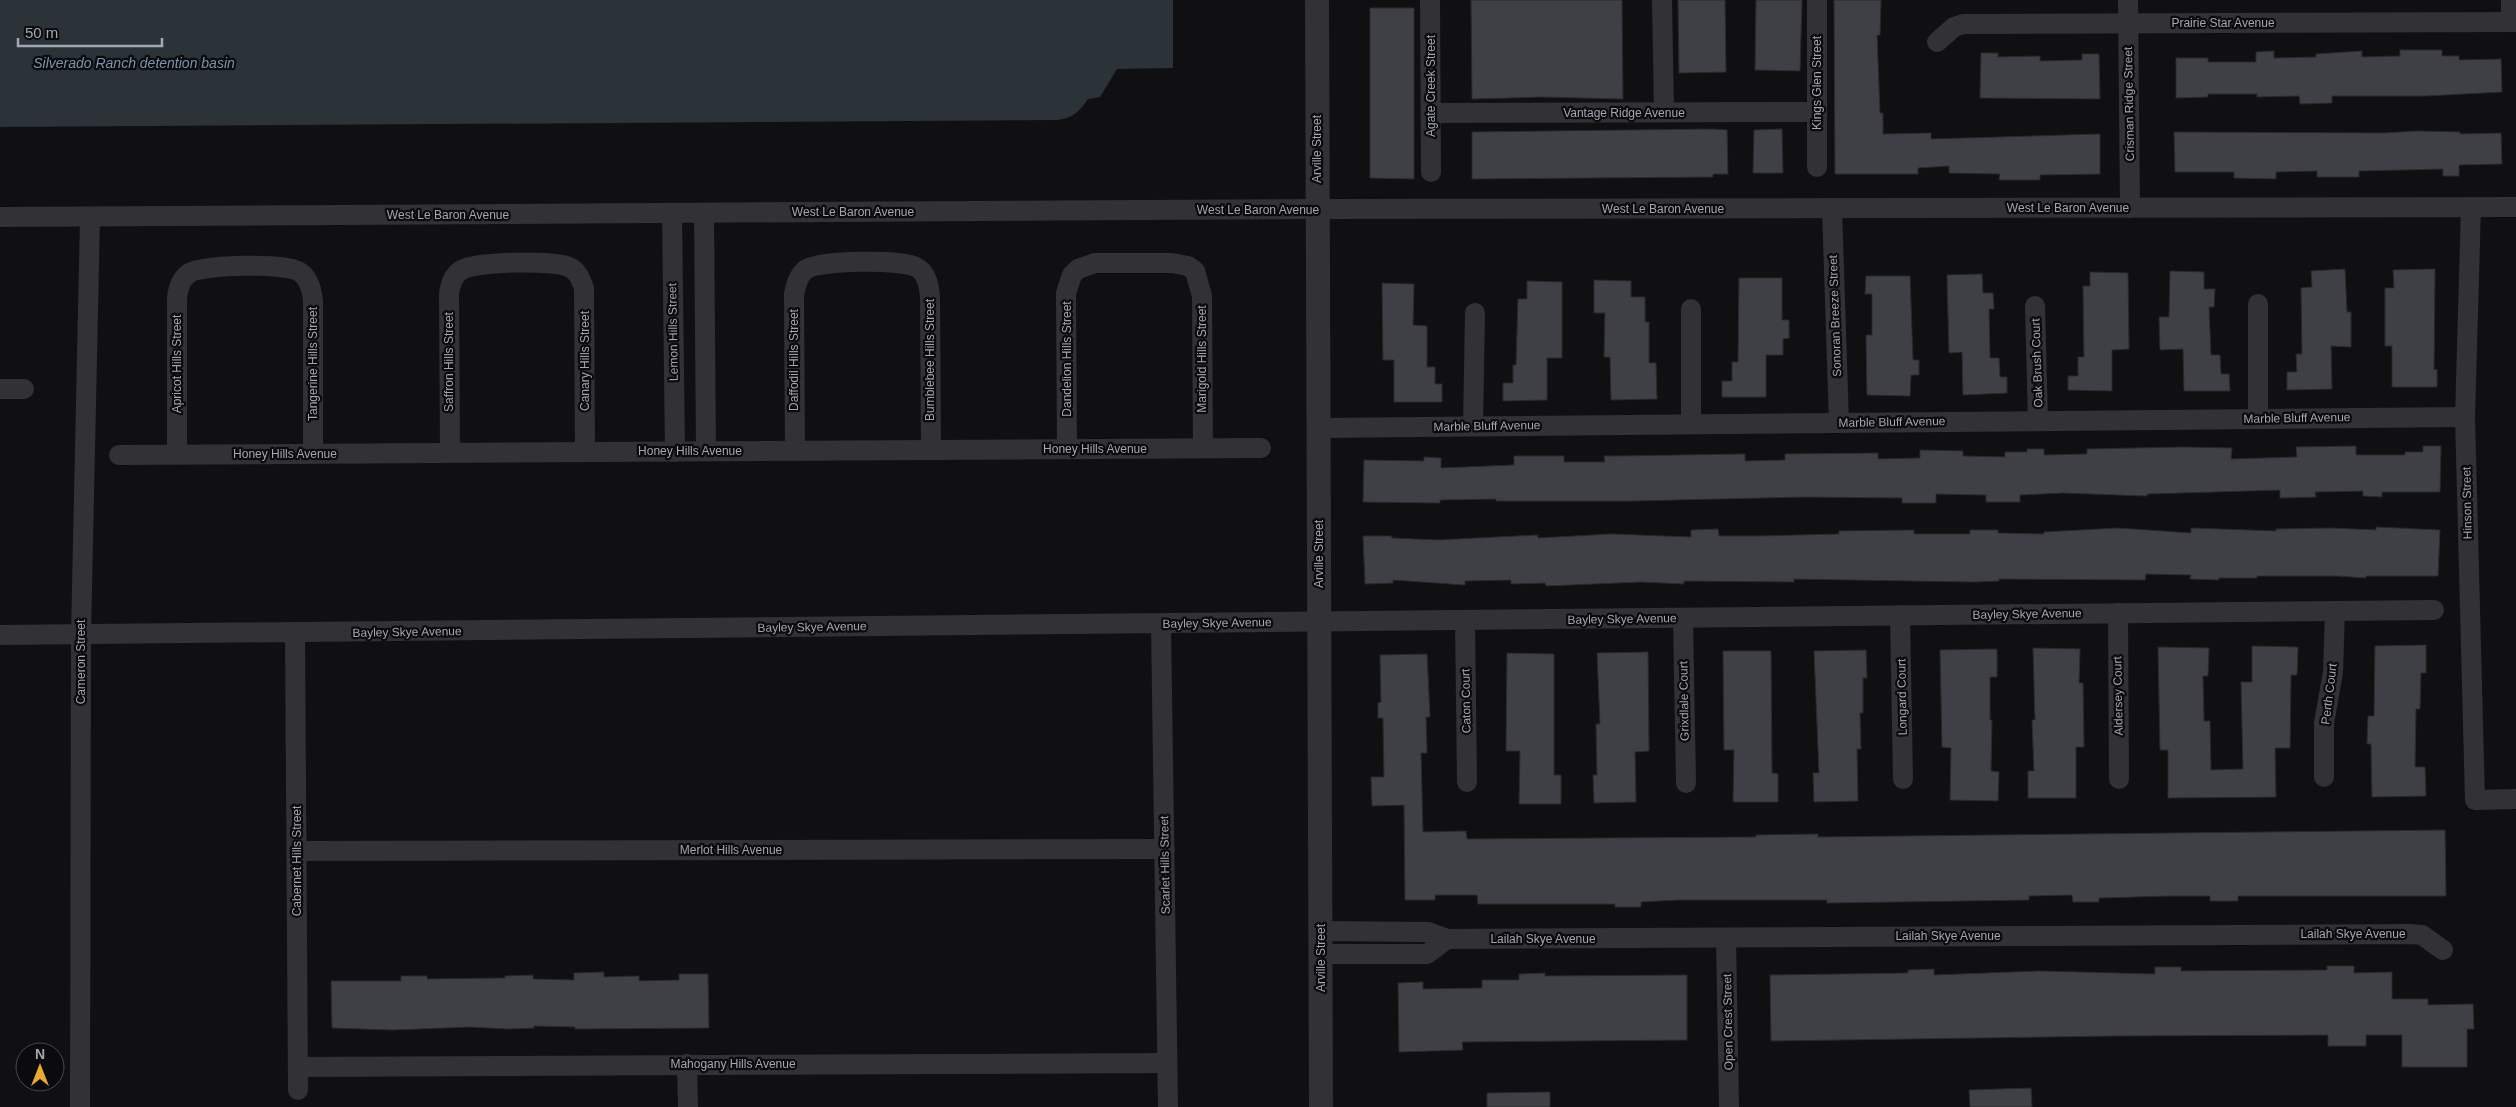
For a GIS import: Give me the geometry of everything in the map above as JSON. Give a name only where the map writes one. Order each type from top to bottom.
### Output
[{"type":"street","name":"Arville Street","points":[[1317,0],[1321,1107]]},
{"type":"street","name":"Agate Creek Street","points":[[1430,0],[1431,172]]},
{"type":"street","points":[[1662,0],[1664,112]]},
{"type":"street","name":"Kings Glen Street","points":[[1817,0],[1818,166]]},
{"type":"street","name":"Crisman Ridge Street","points":[[2128,0],[2130,208]]},
{"type":"street","points":[[2511,0],[2514,22]]},
{"type":"street","name":"Prairie Star Avenue","points":[[1937,42],[1954,27],[1963,24],[2514,22]]},
{"type":"street","name":"Vantage Ridge Avenue","points":[[1431,113],[1817,112]]},
{"type":"street","name":"Hinson Street","points":[[2471,207],[2465,416],[2474,800],[2516,799]]},
{"type":"street","name":"West Le Baron Avenue","points":[[0,217],[1318,210],[2516,207]]},
{"type":"street","name":"Sonoran Breeze Street","points":[[1832,208],[1840,423]]},
{"type":"street","name":"Lemon Hills Street","points":[[672,213],[675,452]]},
{"type":"street","points":[[704,213],[706,451]]},
{"type":"street","name":"Cameron Street","points":[[80,1107],[81,636],[90,217]]},
{"type":"street","name":"Daffodil Hills Street","points":[[795,451],[794,294],[796,284],[803,272],[814,265],[880,263],[909,264],[923,272]]},
{"type":"street","name":"Dandelion Hills Street","points":[[1067,449],[1066,294],[1068,284],[1075,272],[1086,265],[1095,263],[1153,263],[1181,264],[1195,272]]},
{"type":"street","name":"Saffron Hills Street","points":[[450,453],[448,294],[450,285],[458,273],[468,266],[478,264],[554,264],[571,267],[577,272]]},
{"type":"street","name":"Apricot Hills Street","points":[[177,454],[177,298],[178,289],[186,276],[196,269],[263,267],[292,269],[305,276]]},
{"type":"street","name":"Canary Hills Street","points":[[577,272],[584,288],[585,297],[585,452]]},
{"type":"street","name":"Bumblebee Hills Street","points":[[923,272],[930,297],[931,450]]},
{"type":"street","name":"Marigold Hills Street","points":[[1195,272],[1202,296],[1203,448]]},
{"type":"street","name":"Tangerine Hills Street","points":[[305,276],[310,284],[313,301],[313,454]]},
{"type":"street","points":[[2258,304],[2258,418]]},
{"type":"street","name":"Oak Brush Court","points":[[2035,306],[2038,421]]},
{"type":"street","points":[[1691,309],[1691,424]]},
{"type":"street","points":[[1473,426],[1475,313]]},
{"type":"street","points":[[0,389],[24,389]]},
{"type":"street","name":"Marble Bluff Avenue","points":[[1319,428],[2465,416]]},
{"type":"street","name":"Honey Hills Avenue","points":[[120,455],[1262,448]]},
{"type":"street","name":"Bayley Skye Avenue","points":[[0,635],[81,636],[2434,610]]},
{"type":"street","name":"Perth Court","points":[[2324,777],[2324,723],[2333,672],[2335,611]]},
{"type":"street","name":"Aldersey Court","points":[[2118,613],[2119,779]]},
{"type":"street","name":"Longard Court","points":[[1900,615],[1903,779]]},
{"type":"street","name":"Grixdlale Court","points":[[1683,618],[1686,783]]},
{"type":"street","name":"Caton Court","points":[[1465,620],[1467,782]]},
{"type":"street","name":"Scarlet Hills Street","points":[[1161,624],[1168,1107]]},
{"type":"street","name":"Cabernet Hills Street","points":[[296,633],[298,1090]]},
{"type":"street","name":"Merlot Hills Avenue","points":[[297,852],[1164,849]]},
{"type":"street","name":"Lailah Skye Avenue","points":[[1320,931],[1428,932],[1447,939],[2410,934],[2422,935],[2443,950]]},
{"type":"street","name":"Open Crest Street","points":[[1726,938],[1729,1107]]},
{"type":"street","points":[[1321,954],[1427,954],[1447,939]]},
{"type":"street","name":"Mahogany Hills Avenue","points":[[298,1066],[1167,1063]]},
{"type":"street","points":[[687,1064],[688,1107]]},
{"type":"water","name":"Silverado Ranch detention basin","points":[[0,0],[1173,0],[1173,68],[1117,69],[1100,97],[1088,99],[1075,114],[1057,120],[0,127]]},
{"type":"building","points":[[1471,0],[1622,0],[1623,99],[1541,97],[1472,99]]},
{"type":"building","points":[[1678,0],[1725,0],[1726,72],[1679,73]]},
{"type":"building","points":[[1756,0],[1802,0],[1800,71],[1755,70]]},
{"type":"building","points":[[1834,0],[1881,0],[1880,35],[1877,35],[1880,113],[1883,113],[1883,134],[1931,133],[1931,139],[2100,134],[2100,174],[2040,175],[2040,180],[1999,180],[2000,174],[1949,173],[1949,166],[1918,168],[1918,174],[1835,174]]},
{"type":"building","points":[[1370,8],[1414,8],[1414,179],[1370,178]]},
{"type":"building","points":[[2400,50],[2442,50],[2442,56],[2459,56],[2459,60],[2501,59],[2502,92],[2425,96],[2332,96],[2332,103],[2300,104],[2299,96],[2257,97],[2257,94],[2208,94],[2208,97],[2176,98],[2176,58],[2208,58],[2208,62],[2256,62],[2256,52],[2274,51],[2274,58],[2316,57],[2316,54],[2362,51],[2362,57],[2400,56]]},
{"type":"building","points":[[1981,53],[1998,53],[1998,57],[2040,56],[2040,61],[2082,60],[2082,54],[2099,54],[2100,99],[1980,98]]},
{"type":"building","points":[[1782,129],[1783,173],[1753,173],[1754,130]]},
{"type":"building","points":[[1727,130],[1728,174],[1713,174],[1713,177],[1472,179],[1472,132]]},
{"type":"building","points":[[2418,131],[2460,132],[2460,134],[2501,133],[2502,164],[2459,165],[2459,176],[2443,176],[2443,169],[2359,171],[2359,177],[2317,177],[2317,171],[2276,172],[2276,179],[2234,178],[2234,172],[2175,172],[2174,132],[2383,133]]},
{"type":"building","points":[[2345,269],[2347,312],[2351,312],[2351,347],[2331,346],[2332,389],[2287,390],[2287,372],[2297,372],[2296,354],[2302,354],[2301,288],[2312,287],[2311,271]]},
{"type":"building","points":[[2435,269],[2434,370],[2437,369],[2437,387],[2392,387],[2392,346],[2385,346],[2385,288],[2394,288],[2393,270]]},
{"type":"building","points":[[2170,271],[2204,272],[2204,289],[2215,289],[2214,307],[2209,307],[2211,355],[2220,355],[2221,374],[2229,374],[2230,391],[2184,391],[2183,349],[2160,350],[2159,317],[2169,317]]},
{"type":"building","points":[[2090,272],[2128,273],[2129,349],[2112,350],[2112,391],[2068,390],[2068,376],[2078,376],[2078,357],[2084,357],[2083,286],[2090,286]]},
{"type":"building","points":[[1982,274],[1983,293],[1993,293],[1994,309],[1989,309],[1990,358],[1999,358],[2000,377],[2007,377],[2007,393],[1963,395],[1962,352],[1949,353],[1947,275]]},
{"type":"building","points":[[1866,276],[1910,276],[1913,360],[1919,360],[1919,375],[1911,375],[1910,396],[1867,395],[1866,335],[1872,335],[1872,294],[1865,294]]},
{"type":"building","points":[[1739,278],[1782,278],[1782,320],[1789,320],[1789,338],[1783,339],[1783,355],[1766,355],[1766,397],[1722,397],[1722,381],[1732,381],[1732,362],[1738,362]]},
{"type":"building","points":[[1594,280],[1631,281],[1631,297],[1645,297],[1645,322],[1649,322],[1649,363],[1656,363],[1657,399],[1611,400],[1610,357],[1604,357],[1605,313],[1594,313]]},
{"type":"building","points":[[1527,281],[1562,282],[1562,358],[1547,358],[1547,400],[1503,401],[1503,383],[1513,383],[1513,365],[1516,365],[1518,299],[1527,299]]},
{"type":"building","points":[[1382,283],[1414,284],[1413,325],[1427,326],[1427,367],[1435,367],[1435,384],[1442,384],[1442,402],[1394,402],[1394,360],[1383,360]]},
{"type":"building","points":[[2356,446],[2356,455],[2405,455],[2405,452],[2423,452],[2423,446],[2441,446],[2440,492],[2382,492],[2382,497],[2363,496],[2363,491],[2315,492],[2316,497],[2280,498],[2280,490],[2147,494],[2147,496],[2063,493],[2020,495],[2020,502],[1986,502],[1986,495],[1936,494],[1936,503],[1902,503],[1902,498],[1805,497],[1633,501],[1496,501],[1496,499],[1440,500],[1440,503],[1363,502],[1364,460],[1424,461],[1424,457],[1441,458],[1441,468],[1514,465],[1514,456],[1564,456],[1564,462],[1605,462],[1604,456],[1745,454],[1745,461],[1785,460],[1785,454],[1878,453],[1878,459],[1920,458],[1920,450],[1963,451],[1963,456],[2005,457],[2005,452],[2027,452],[2027,449],[2044,449],[2044,455],[2087,454],[2087,449],[2183,447],[2232,448],[2231,459],[2297,457],[2296,447]]},
{"type":"building","points":[[2376,527],[2440,530],[2438,576],[2366,576],[2366,578],[2257,576],[2257,578],[2219,578],[2219,580],[2190,579],[2191,575],[2146,574],[2145,580],[1999,579],[1999,581],[1975,582],[1794,579],[1794,582],[1684,581],[1684,584],[1641,582],[1546,586],[1545,583],[1511,584],[1511,580],[1465,581],[1465,585],[1393,580],[1393,583],[1365,584],[1363,536],[1391,536],[1392,538],[1437,540],[1538,535],[1538,538],[1611,534],[1691,537],[1691,530],[1718,529],[1719,536],[1758,536],[1839,534],[1839,531],[1914,530],[1914,534],[1970,534],[1970,530],[1998,530],[1998,533],[2044,534],[2044,532],[2118,528],[2191,533],[2191,528],[2276,531],[2276,529],[2331,528],[2376,530]]},
{"type":"building","points":[[2426,645],[2426,673],[2421,673],[2420,709],[2416,709],[2415,767],[2425,767],[2426,796],[2372,797],[2371,744],[2367,744],[2368,716],[2374,716],[2375,646]]},
{"type":"building","points":[[2252,646],[2298,647],[2297,675],[2291,675],[2290,748],[2275,748],[2276,797],[2168,798],[2168,750],[2160,750],[2158,647],[2209,648],[2208,676],[2203,676],[2204,721],[2210,721],[2211,770],[2243,769],[2241,682],[2252,682]]},
{"type":"building","points":[[2033,648],[2080,649],[2079,683],[2083,683],[2084,747],[2076,747],[2076,798],[2028,798],[2028,771],[2034,771],[2032,720],[2035,720]]},
{"type":"building","points":[[1997,649],[1997,677],[1990,677],[1990,720],[1992,720],[1991,771],[1999,772],[1998,801],[1950,800],[1951,748],[1942,747],[1940,650]]},
{"type":"building","points":[[1866,650],[1867,678],[1863,678],[1863,713],[1860,713],[1861,749],[1857,749],[1858,801],[1814,802],[1813,773],[1819,773],[1814,651]]},
{"type":"building","points":[[1723,651],[1771,651],[1772,773],[1778,774],[1778,802],[1733,802],[1734,750],[1724,750]]},
{"type":"building","points":[[1648,652],[1649,751],[1635,752],[1636,802],[1594,803],[1593,775],[1597,775],[1596,724],[1600,724],[1597,653]]},
{"type":"building","points":[[1507,653],[1554,654],[1554,775],[1561,775],[1561,804],[1519,804],[1520,751],[1506,751]]},
{"type":"building","points":[[1427,654],[1430,717],[1426,717],[1427,753],[1421,753],[1423,832],[1466,831],[1467,839],[1756,837],[1756,835],[1818,834],[1818,837],[2445,830],[2446,896],[2238,896],[2238,901],[2210,901],[2210,896],[2168,896],[2099,898],[2099,902],[2073,902],[2072,895],[2029,896],[2029,900],[1827,903],[1827,900],[1678,900],[1641,902],[1641,907],[1615,907],[1615,904],[1478,904],[1477,895],[1435,895],[1435,900],[1405,900],[1404,805],[1372,806],[1371,777],[1384,777],[1383,718],[1378,718],[1378,703],[1381,702],[1380,655]]},
{"type":"building","points":[[2327,966],[2354,966],[2354,973],[2392,972],[2392,999],[2428,999],[2428,1005],[2473,1004],[2474,1029],[2467,1029],[2467,1067],[2402,1067],[2402,1035],[2366,1035],[2366,1046],[2328,1046],[2328,1035],[1771,1041],[1770,975],[1908,973],[1908,970],[1934,969],[1934,975],[2039,971],[2155,974],[2155,967],[2181,967],[2181,971],[2327,970]]},
{"type":"building","points":[[604,972],[604,977],[639,976],[639,981],[679,980],[679,974],[708,974],[709,1028],[575,1029],[575,1027],[534,1026],[534,1028],[508,1029],[470,1027],[393,1030],[332,1028],[331,981],[401,981],[401,976],[427,976],[427,979],[505,978],[505,976],[533,975],[533,979],[574,980],[574,973]]},
{"type":"building","points":[[1545,973],[1545,976],[1687,975],[1687,1040],[1462,1042],[1463,1050],[1399,1052],[1398,983],[1423,982],[1423,989],[1482,988],[1482,980],[1519,980],[1519,974]]},
{"type":"building","points":[[2031,1088],[2032,1107],[1970,1107],[1969,1090]]},
{"type":"building","points":[[1550,1092],[1550,1107],[1487,1107],[1487,1093]]}]
